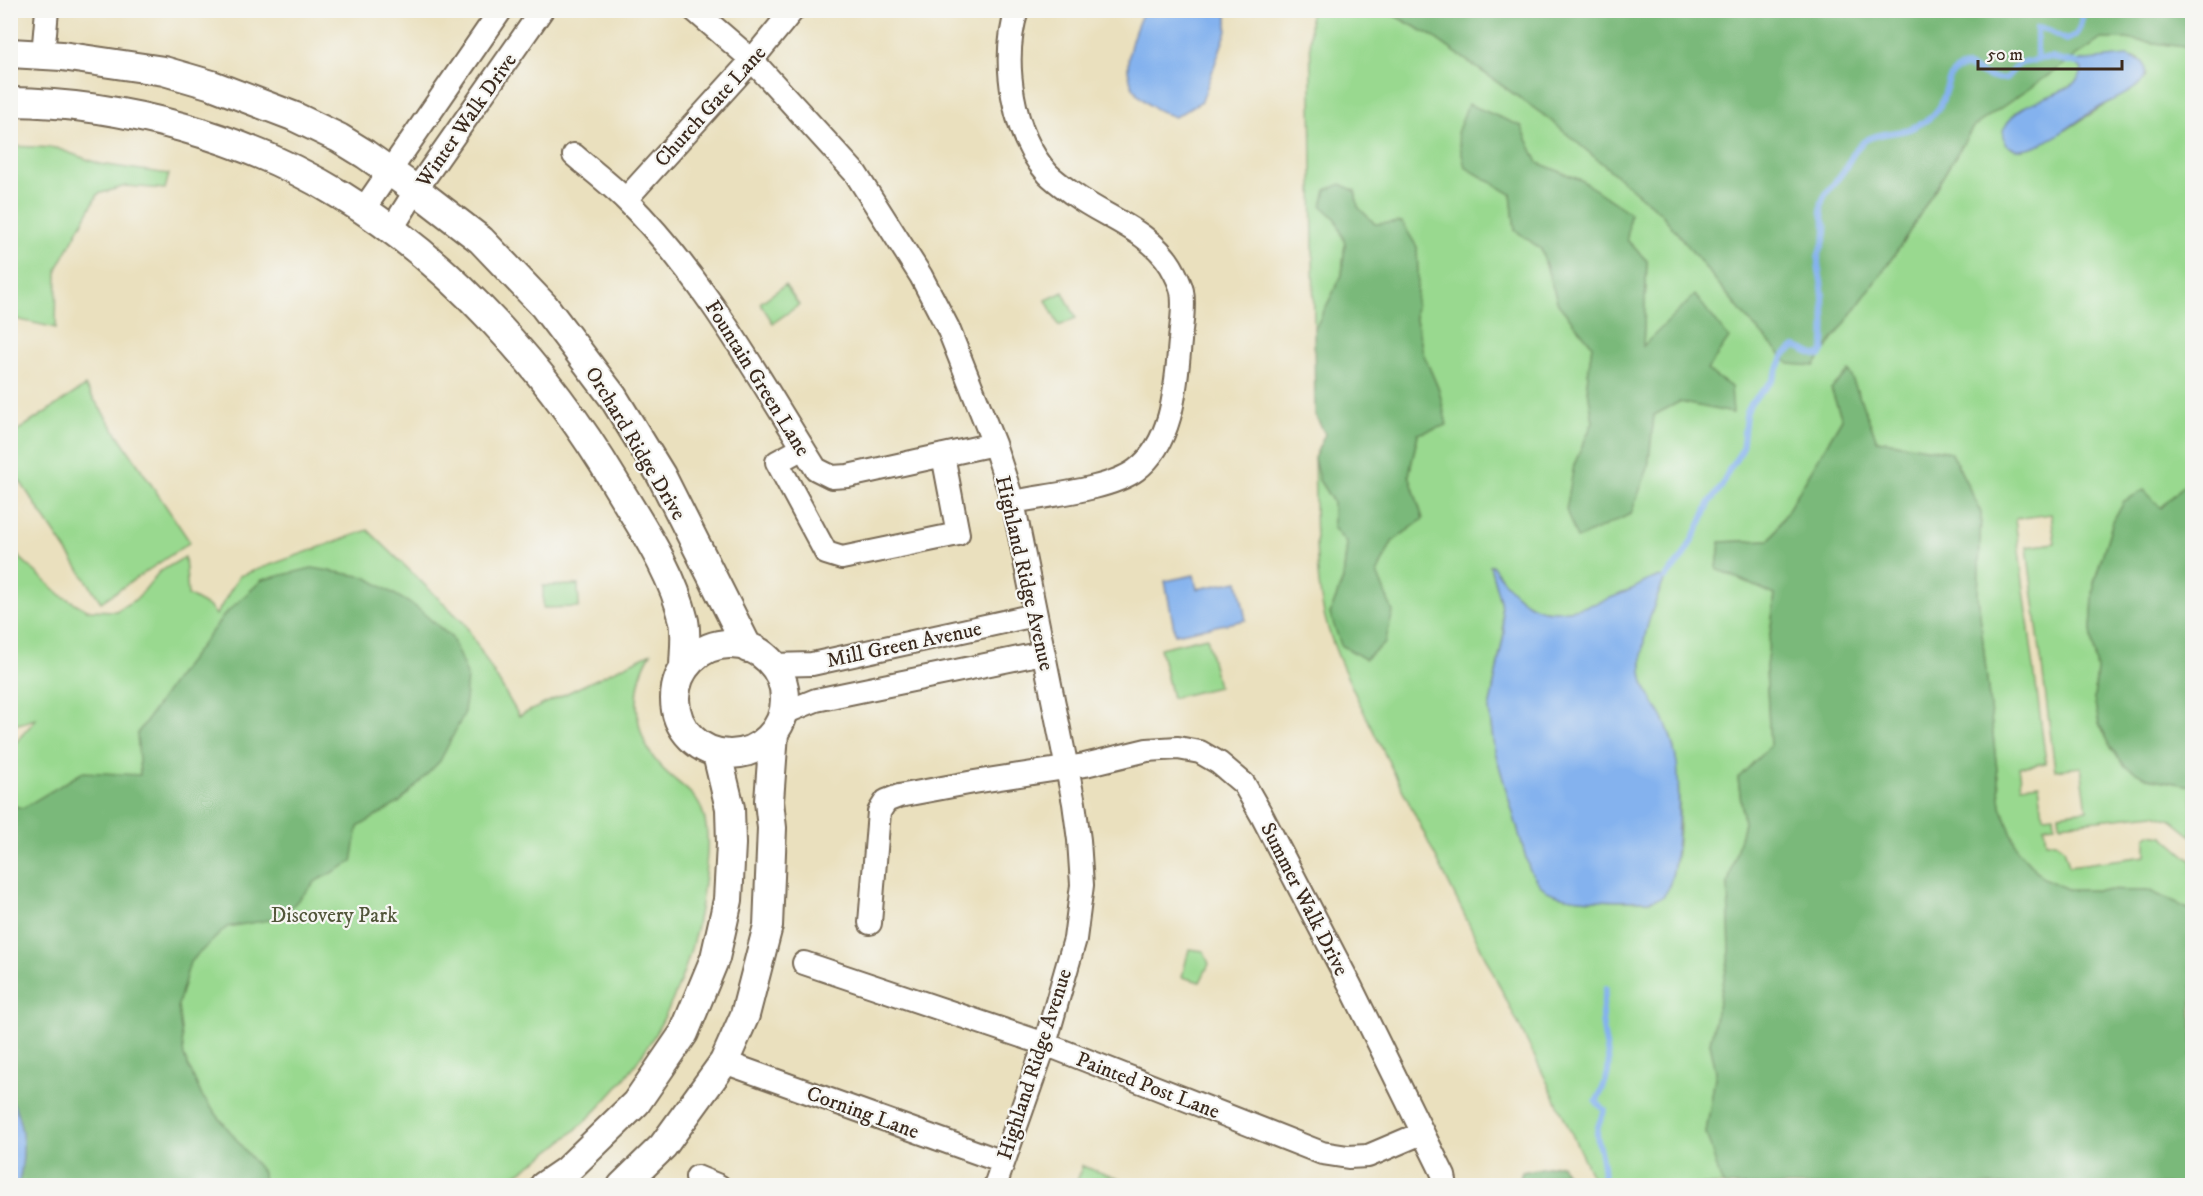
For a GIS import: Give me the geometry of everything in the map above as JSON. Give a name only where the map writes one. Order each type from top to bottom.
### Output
[{"type":"street","points":[[43,55],[47,10]]},
{"type":"street","name":"Winter Walk Drive","points":[[363,210],[501,10]]},
{"type":"street","name":"Winter Walk Drive","points":[[391,230],[416,190],[542,10]]},
{"type":"street","name":"Highland Ridge Avenue","points":[[694,10],[752,60],[856,174],[890,225],[921,276],[948,328],[994,444],[1013,502],[1068,768],[1079,840],[1081,895],[1075,939],[1045,1044],[994,1185]]},
{"type":"street","name":"Church Gate Lane","points":[[626,200],[752,60],[793,10]]},
{"type":"street","points":[[1013,502],[1108,483],[1135,471],[1155,451],[1168,423],[1184,312],[1182,289],[1170,265],[1149,239],[1074,195],[1048,174],[1030,147],[1014,102],[1009,74],[1010,47],[1017,10]]},
{"type":"street","name":"Orchard Ridge Drive","points":[[10,52],[164,71],[212,85],[309,122],[390,170],[481,240],[544,306],[614,397],[661,475],[748,648]]},
{"type":"street","name":"Orchard Ridge Drive","points":[[10,102],[44,102],[120,113],[194,130],[271,159],[341,195],[391,230],[454,281],[513,342],[594,448],[667,571],[685,623],[684,669]]},
{"type":"street","name":"Fountain Green Lane","points":[[574,155],[626,200],[666,244],[707,297],[816,469],[832,477],[848,476],[994,444]]},
{"type":"street","points":[[802,448],[777,462],[826,554],[842,558],[958,534],[943,455]]},
{"type":"street","name":"Mill Green Avenue","points":[[773,665],[804,665],[1035,615]]},
{"type":"street","points":[[622,1185],[663,1146],[724,1062],[745,1015],[768,926],[772,828],[769,801],[779,723],[786,706],[784,686],[779,672],[758,651],[733,644],[714,646],[700,652],[689,661],[676,685],[674,701],[681,726],[690,739],[717,754],[739,754],[760,746],[779,723]]},
{"type":"street","name":"Mill Green Avenue","points":[[779,723],[816,700],[1043,653]]},
{"type":"street","name":"Summer Walk Drive","points":[[870,923],[879,812],[886,801],[899,796],[974,782],[1068,768],[1147,750],[1178,748],[1200,752],[1244,784],[1350,985],[1444,1176],[1446,1185]]},
{"type":"street","points":[[544,1185],[566,1171],[636,1102],[684,1033],[715,958],[728,900],[731,844],[730,808],[717,754]]},
{"type":"street","name":"Painted Post Lane","points":[[804,963],[1045,1044],[1322,1153],[1348,1157],[1368,1156],[1422,1132]]},
{"type":"street","name":"Corning Lane","points":[[724,1062],[1003,1162]]},
{"type":"street","points":[[697,1178],[719,1185]]},
{"type":"green space","points":[[2192,10],[2192,48],[2126,39],[2101,39],[1973,127],[1900,247],[1814,366],[1789,364],[1744,315],[1660,212],[1548,118],[1432,36],[1386,11]]},
{"type":"green space","points":[[1310,11],[1386,11],[1432,36],[1548,118],[1660,212],[1744,315],[1814,366],[1900,247],[1973,127],[2101,39],[2126,39],[2192,48],[2192,477],[2161,508],[2124,501],[2113,521],[2094,583],[2091,630],[2097,670],[2094,699],[2099,723],[2112,749],[2148,778],[2192,786],[2192,836],[2172,820],[2155,814],[2060,824],[2059,814],[2087,810],[2081,767],[2055,770],[2027,547],[2055,543],[2051,514],[2015,519],[2046,763],[2019,767],[2022,786],[2039,784],[2043,816],[2054,815],[2055,825],[2044,826],[2046,842],[2056,842],[2064,848],[2069,866],[2146,856],[2146,837],[2150,834],[2163,836],[2192,861],[2192,911],[2150,891],[2069,890],[2043,878],[2018,851],[2001,806],[1989,699],[1978,596],[1981,512],[1951,452],[1877,440],[1849,372],[1831,389],[1842,419],[1770,540],[1720,542],[1717,569],[1775,594],[1766,667],[1770,746],[1738,779],[1744,823],[1728,883],[1730,952],[1710,1043],[1716,1071],[1706,1133],[1725,1185],[1596,1185],[1359,702],[1337,655],[1327,625],[1317,565],[1314,458],[1319,480],[1333,502],[1333,527],[1347,544],[1343,579],[1330,614],[1393,613],[1377,574],[1392,542],[1423,519],[1409,475],[1418,434],[1446,425],[1439,390],[1423,353],[1415,314],[1418,278],[1417,247],[1375,224],[1358,207],[1355,191],[1336,219],[1345,243],[1342,275],[1314,331]],"holes":[[[2137,58],[2143,62],[2146,75],[2143,80],[2066,130],[2032,147],[2022,149],[2015,113],[2078,80],[2082,71],[2077,62]],[[1521,126],[1538,163],[1581,180],[1627,240],[1647,261],[1643,346],[1679,402],[1654,415],[1648,468],[1574,465],[1593,422],[1587,383],[1592,345],[1558,304],[1541,249],[1515,230],[1511,194]],[[1492,565],[1509,587],[1524,601],[1541,609],[1554,611],[1595,604],[1652,579],[1665,578],[1648,623],[1642,658],[1645,686],[1667,727],[1676,759],[1678,778],[1679,819],[1676,857],[1672,875],[1662,897],[1649,901],[1567,897],[1544,888],[1529,868],[1494,748],[1489,710],[1504,633],[1500,601],[1490,566]]]},
{"type":"green space","points":[[1468,104],[1521,126],[1538,163],[1581,180],[1630,213],[1627,240],[1647,261],[1643,346],[1695,295],[1729,338],[1707,370],[1731,387],[1733,413],[1679,402],[1654,415],[1648,468],[1631,514],[1577,539],[1566,510],[1574,465],[1593,422],[1587,383],[1592,345],[1558,304],[1541,249],[1515,230],[1511,194],[1465,167],[1457,133]]},
{"type":"green space","points":[[11,146],[56,148],[100,164],[169,174],[165,189],[126,186],[98,194],[57,269],[56,328],[11,318]]},
{"type":"green space","points":[[1341,184],[1355,191],[1358,207],[1375,224],[1402,222],[1417,247],[1418,278],[1415,315],[1423,353],[1439,390],[1447,425],[1418,434],[1409,475],[1423,519],[1392,542],[1377,573],[1393,612],[1385,643],[1365,659],[1341,645],[1330,614],[1343,579],[1347,544],[1333,527],[1333,502],[1319,480],[1314,458],[1325,434],[1315,415],[1314,331],[1342,275],[1345,243],[1336,219],[1322,206],[1326,190]]},
{"type":"green space","points":[[785,285],[799,305],[773,323],[760,303]]},
{"type":"green space","points":[[1063,292],[1076,318],[1059,326],[1046,300]]},
{"type":"green space","points":[[1849,371],[1877,440],[1951,452],[1981,512],[1978,596],[1989,699],[2001,806],[2018,851],[2043,878],[2069,890],[2150,891],[2192,911],[2192,1185],[1725,1186],[1721,1181],[1706,1133],[1716,1071],[1710,1043],[1730,952],[1728,883],[1744,823],[1738,778],[1770,746],[1766,667],[1775,595],[1717,569],[1720,542],[1770,540],[1842,419],[1831,389]]},
{"type":"green space","points":[[85,386],[190,542],[101,602],[11,468],[11,435]]},
{"type":"green space","points":[[2192,477],[2192,786],[2148,778],[2126,767],[2112,749],[2099,723],[2094,699],[2097,670],[2091,630],[2094,583],[2113,521],[2124,501],[2144,490],[2161,508]]},
{"type":"green space","name":"Discovery Park","points":[[368,530],[465,624],[519,716],[651,653],[639,682],[637,698],[640,729],[654,758],[664,770],[692,794],[700,806],[705,822],[707,842],[703,890],[694,938],[680,983],[661,1024],[637,1062],[609,1097],[540,1159],[499,1185],[11,1185],[10,809],[21,808],[11,805],[11,748],[36,719],[11,726],[10,544],[18,556],[62,596],[87,610],[116,611],[138,598],[159,572],[185,557],[188,595],[211,608],[216,615],[239,576]]},
{"type":"green space","points":[[312,568],[366,577],[416,607],[452,638],[467,675],[464,714],[440,761],[400,802],[358,827],[352,862],[316,881],[281,918],[227,927],[190,962],[178,1005],[184,1056],[202,1096],[263,1173],[264,1185],[18,1185],[23,1141],[19,1119],[10,1098],[10,805],[23,808],[83,772],[140,775],[137,734],[225,614],[262,580]]},
{"type":"green space","points":[[578,585],[579,607],[543,608],[543,586]]},
{"type":"green space","points":[[1207,637],[1218,687],[1172,698],[1160,648]]},
{"type":"green space","points":[[1189,949],[1204,951],[1209,964],[1200,982],[1182,977]]},
{"type":"green space","points":[[1561,1164],[1572,1185],[1518,1185],[1522,1172]]},
{"type":"green space","points":[[1082,1166],[1136,1185],[1076,1185]]},
{"type":"water","points":[[1144,10],[1227,11],[1227,30],[1202,101],[1175,117],[1156,109],[1142,99],[1133,87],[1129,74],[1128,60],[1131,44]]},
{"type":"water","points":[[2127,56],[2143,62],[2146,73],[2134,88],[2042,143],[2019,149],[2005,143],[2003,130],[2015,113],[2068,88],[2075,82],[2082,69],[2076,64],[2077,61]]},
{"type":"water","points":[[1492,565],[1518,597],[1530,605],[1554,611],[1595,604],[1652,579],[1665,578],[1648,623],[1642,658],[1643,679],[1669,732],[1678,775],[1675,855],[1668,889],[1661,898],[1649,901],[1567,897],[1546,890],[1529,868],[1494,748],[1489,710],[1504,633],[1500,601],[1490,566]]},
{"type":"water","points":[[1194,575],[1197,589],[1238,581],[1246,620],[1175,634],[1165,581]]},
{"type":"water","points":[[11,1098],[16,1108],[23,1141],[18,1185],[11,1185]]},
{"type":"waterway","points":[[1665,578],[1683,557],[1710,502],[1722,486],[1742,450],[1746,415],[1750,404],[1773,380],[1784,355],[1795,347],[1816,356],[1820,356],[1823,351],[1824,311],[1818,260],[1826,234],[1821,211],[1822,203],[1856,149],[1872,137],[1908,129],[1931,117],[1942,103],[1947,84],[1958,69],[1968,67],[1992,78],[2006,78],[2015,67],[2037,59],[2037,28],[2045,29],[2066,40],[2075,36],[2084,10]]},
{"type":"waterway","points":[[2037,59],[2052,58],[2077,63]]},
{"type":"waterway","points":[[1602,1186],[1603,1165],[1597,1133],[1605,1110],[1596,1102],[1609,1067],[1602,1016],[1606,988]]}]
